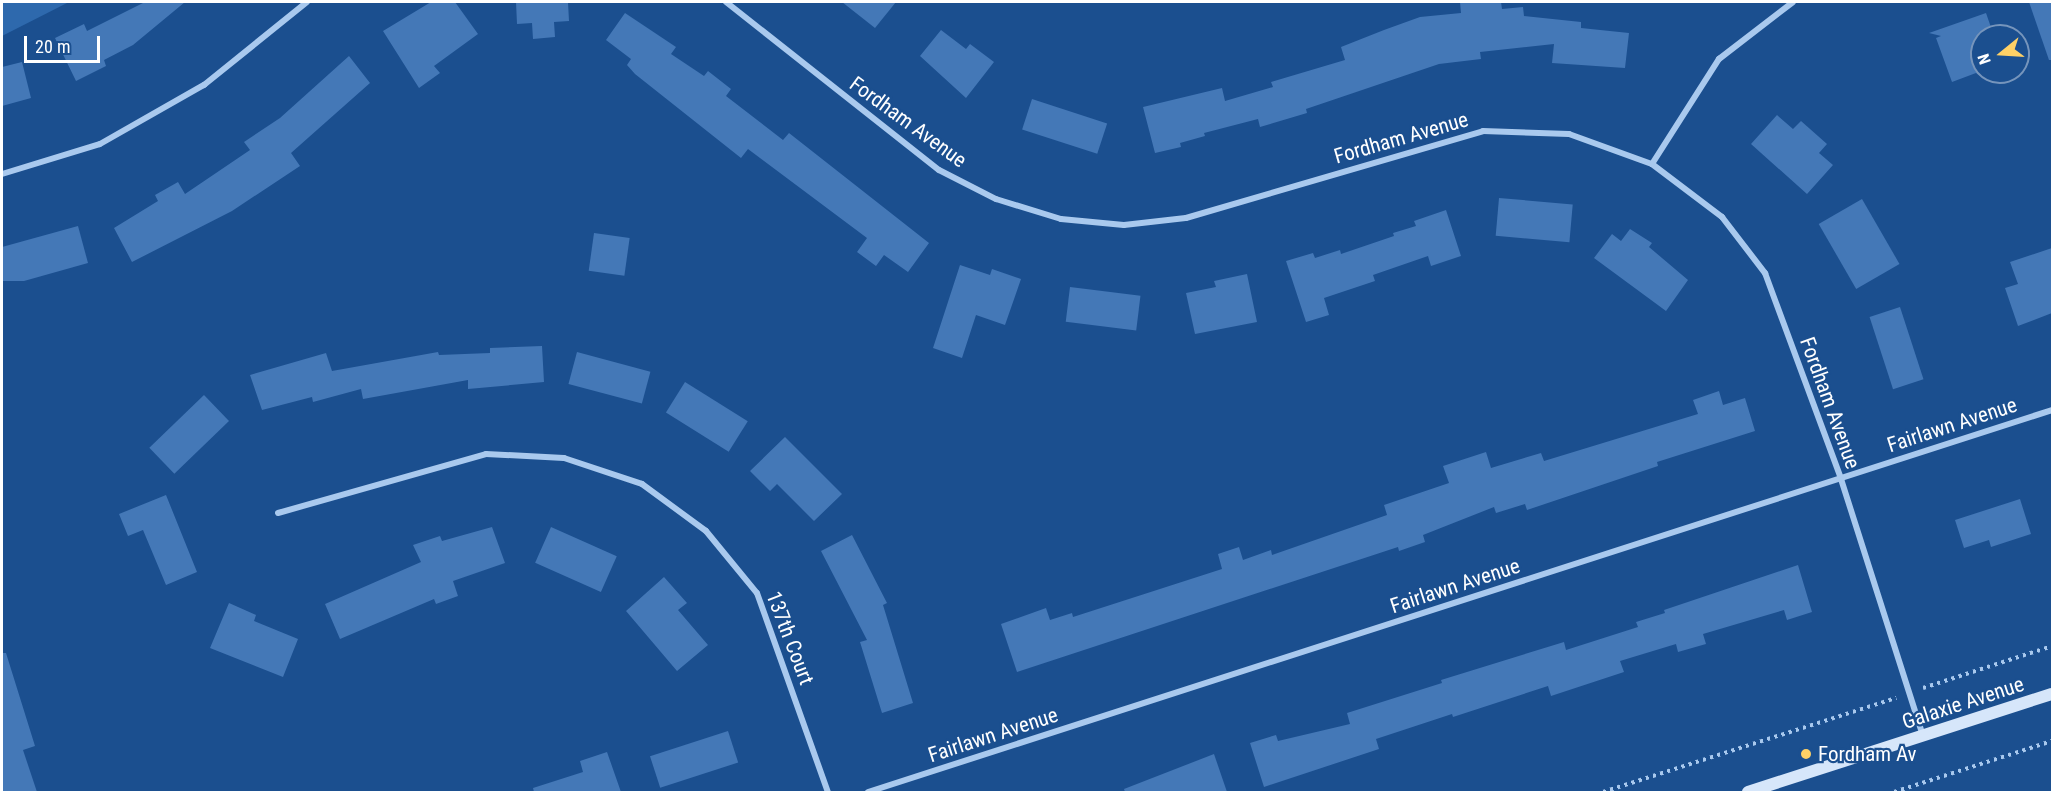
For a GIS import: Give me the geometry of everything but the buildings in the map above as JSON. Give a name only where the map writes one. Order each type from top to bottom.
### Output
[{"type":"street","points":[[2,174],[109,138],[204,84],[307,2]]},
{"type":"street","name":"Fordham Avenue","points":[[726,2],[939,170],[996,199],[1061,219],[1124,225],[1186,218],[1483,131],[1569,134],[1652,164],[1722,217],[1765,273],[1841,478],[1923,736]]},
{"type":"street","points":[[1652,164],[1719,58],[1793,2]]},
{"type":"street","name":"Fairlawn Avenue","points":[[868,792],[2052,410]]},
{"type":"street","name":"137th Court","points":[[278,513],[486,454],[564,458],[642,484],[706,531],[757,593],[828,792]]},
{"type":"street","name":"Galaxie Avenue","points":[[1748,792],[2052,694]]},
{"type":"path","points":[[1603,792],[2052,646]]},
{"type":"path","points":[[1894,792],[2052,741]]},
{"type":"shaded area","points":[[2,2],[69,2],[2,36]]},
{"type":"place","name":"Fordham Av","points":[[1806,754]]}]
